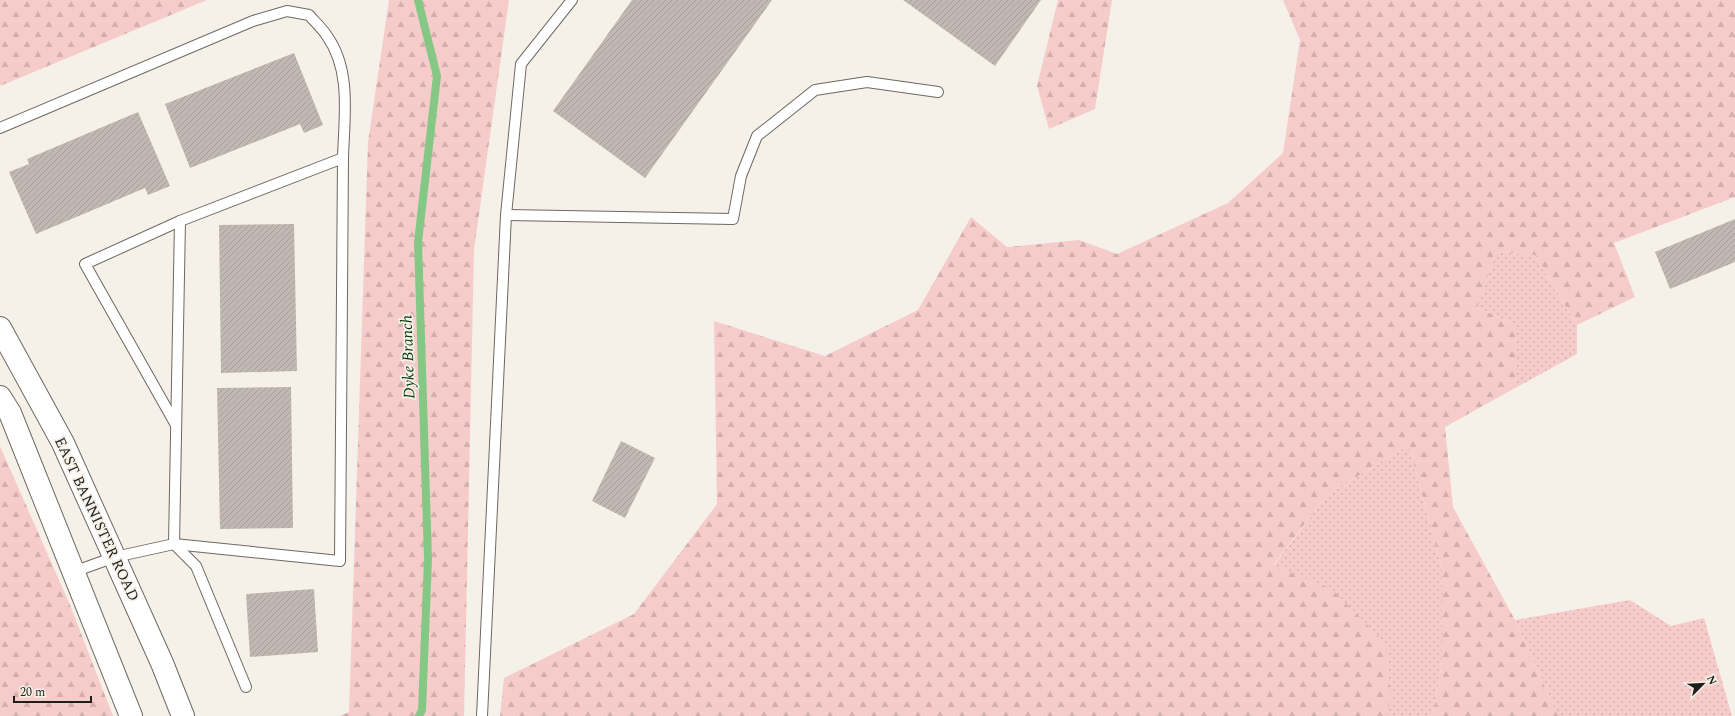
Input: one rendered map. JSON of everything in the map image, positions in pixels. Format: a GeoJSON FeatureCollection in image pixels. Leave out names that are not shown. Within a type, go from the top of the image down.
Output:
{"type":"FeatureCollection","features":[{"type":"Feature","properties":{"kind":"main road","name":"EAST BANNISTER ROAD"},"geometry":{"type":"LineString","coordinates":[[0,328],[63,443],[162,663],[183,716]]}},
{"type":"Feature","properties":{"kind":"main road"},"geometry":{"type":"LineString","coordinates":[[0,397],[10,413],[131,716]]}},
{"type":"Feature","properties":{"kind":"lane"},"geometry":{"type":"LineString","coordinates":[[482,716],[506,215],[521,64],[572,0]]}},
{"type":"Feature","properties":{"kind":"lane"},"geometry":{"type":"LineString","coordinates":[[0,128],[253,21],[287,11],[309,15],[328,36],[339,61],[345,91],[343,158],[340,561],[174,544],[115,557],[73,572]]}},
{"type":"Feature","properties":{"kind":"lane"},"geometry":{"type":"LineString","coordinates":[[506,215],[733,219],[741,176],[757,136],[815,90],[867,82],[938,92]]}},
{"type":"Feature","properties":{"kind":"lane"},"geometry":{"type":"LineString","coordinates":[[176,426],[85,264],[180,221],[343,158]]}},
{"type":"Feature","properties":{"kind":"lane"},"geometry":{"type":"LineString","coordinates":[[180,221],[174,544],[196,566],[246,687]]}},
{"type":"Feature","properties":{"kind":"green space"},"geometry":{"type":"Polygon","coordinates":[[[0,0],[207,0],[0,86],[0,0]]]}},
{"type":"Feature","properties":{"kind":"green space"},"geometry":{"type":"Polygon","coordinates":[[[389,0],[509,0],[474,250],[464,716],[340,716],[349,712],[368,142],[389,0]]]}},
{"type":"Feature","properties":{"kind":"green space"},"geometry":{"type":"Polygon","coordinates":[[[1058,0],[1112,0],[1095,109],[1049,129],[1037,86],[1058,0]]]}},
{"type":"Feature","properties":{"kind":"green space"},"geometry":{"type":"Polygon","coordinates":[[[1283,0],[1735,0],[1735,197],[1614,243],[1635,297],[1577,325],[1535,255],[1496,252],[1477,308],[1517,325],[1517,387],[1445,427],[1453,507],[1515,620],[1558,716],[1433,716],[1442,662],[1442,570],[1409,445],[1328,494],[1273,565],[1332,589],[1386,644],[1391,701],[1385,716],[500,716],[504,678],[634,614],[717,504],[714,321],[825,356],[918,310],[971,217],[1007,247],[1079,240],[1117,254],[1228,203],[1283,153],[1300,40],[1283,0]]]}},
{"type":"Feature","properties":{"kind":"green space"},"geometry":{"type":"Polygon","coordinates":[[[1496,252],[1535,255],[1577,325],[1577,354],[1517,387],[1517,325],[1477,308],[1496,252]]]}},
{"type":"Feature","properties":{"kind":"green space"},"geometry":{"type":"Polygon","coordinates":[[[1409,445],[1442,570],[1442,662],[1433,716],[1385,716],[1391,701],[1273,566],[1328,494],[1409,445]]]}},
{"type":"Feature","properties":{"kind":"green space"},"geometry":{"type":"Polygon","coordinates":[[[0,446],[70,605],[113,716],[0,716],[0,446]]]}},
{"type":"Feature","properties":{"kind":"green space"},"geometry":{"type":"Polygon","coordinates":[[[1630,600],[1671,626],[1704,618],[1732,716],[1558,716],[1515,620],[1630,600]]]}},
{"type":"Feature","properties":{"kind":"building"},"geometry":{"type":"Polygon","coordinates":[[[632,0],[772,0],[645,178],[553,111],[632,0]]]}},
{"type":"Feature","properties":{"kind":"building"},"geometry":{"type":"Polygon","coordinates":[[[903,0],[1041,0],[995,66],[903,0]]]}},
{"type":"Feature","properties":{"kind":"building"},"geometry":{"type":"Polygon","coordinates":[[[294,53],[323,125],[304,133],[300,124],[190,168],[165,104],[294,53]]]}},
{"type":"Feature","properties":{"kind":"building"},"geometry":{"type":"Polygon","coordinates":[[[138,112],[170,186],[148,195],[145,188],[36,234],[9,172],[29,164],[27,159],[138,112]]]}},
{"type":"Feature","properties":{"kind":"building"},"geometry":{"type":"Polygon","coordinates":[[[1735,219],[1735,262],[1670,289],[1655,252],[1735,219]]]}},
{"type":"Feature","properties":{"kind":"building"},"geometry":{"type":"Polygon","coordinates":[[[294,224],[297,371],[221,373],[219,225],[294,224]]]}},
{"type":"Feature","properties":{"kind":"building"},"geometry":{"type":"Polygon","coordinates":[[[291,387],[293,528],[220,529],[217,388],[291,387]]]}},
{"type":"Feature","properties":{"kind":"building"},"geometry":{"type":"Polygon","coordinates":[[[621,441],[655,458],[625,518],[592,501],[621,441]]]}},
{"type":"Feature","properties":{"kind":"building"},"geometry":{"type":"Polygon","coordinates":[[[314,589],[318,652],[250,657],[246,594],[314,589]]]}},
{"type":"Feature","properties":{"kind":"waterway","name":"Dyke Branch"},"geometry":{"type":"LineString","coordinates":[[418,0],[437,76],[418,242],[428,559],[422,710],[419,716]]}}]}
